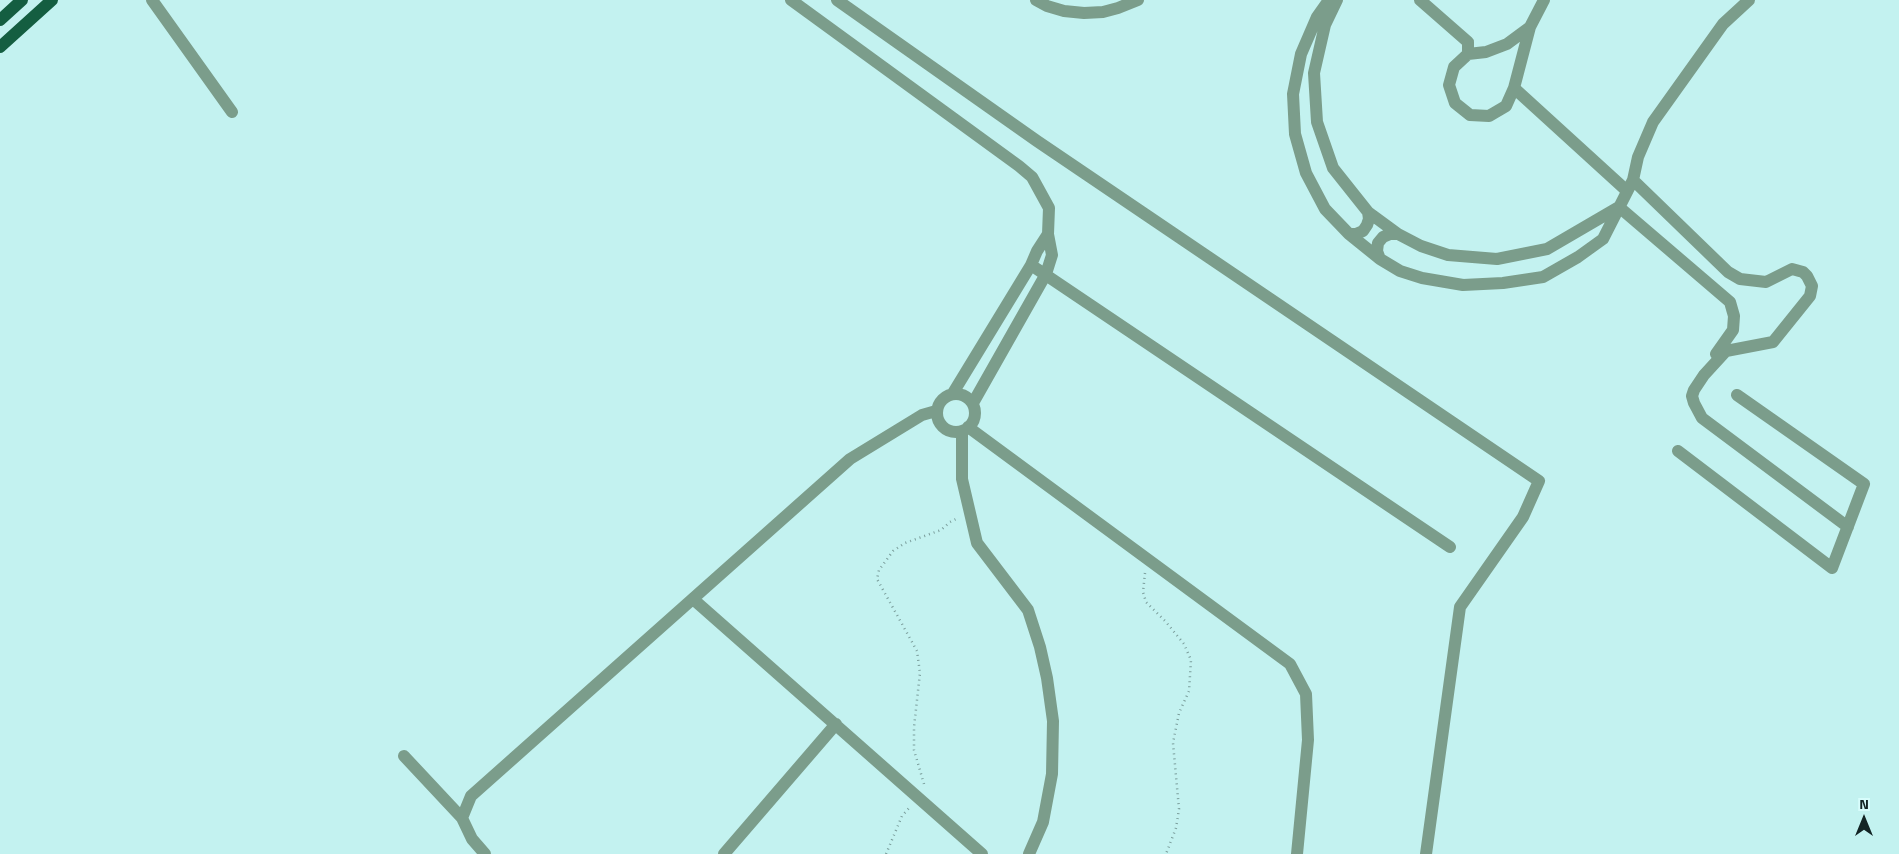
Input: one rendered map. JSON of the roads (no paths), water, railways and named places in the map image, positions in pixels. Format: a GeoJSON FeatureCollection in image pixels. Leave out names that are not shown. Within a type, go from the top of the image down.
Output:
{"type":"FeatureCollection","features":[{"type":"Feature","properties":{"kind":"main road"},"geometry":{"type":"LineString","coordinates":[[0,20],[22,0]]}},
{"type":"Feature","properties":{"kind":"main road"},"geometry":{"type":"LineString","coordinates":[[0,47],[52,0]]}},
{"type":"Feature","properties":{"kind":"street"},"geometry":{"type":"LineString","coordinates":[[152,0],[232,112]]}},
{"type":"Feature","properties":{"kind":"street"},"geometry":{"type":"LineString","coordinates":[[791,0],[1019,166],[1032,177],[1049,208],[1048,234],[1052,255],[1046,274],[973,403]]}},
{"type":"Feature","properties":{"kind":"street"},"geometry":{"type":"LineString","coordinates":[[836,0],[1038,141],[1539,481],[1523,517],[1460,606],[1426,854]]}},
{"type":"Feature","properties":{"kind":"street"},"geometry":{"type":"LineString","coordinates":[[1036,0],[1047,6],[1064,11],[1084,13],[1103,12],[1126,6],[1138,0]]}},
{"type":"Feature","properties":{"kind":"street"},"geometry":{"type":"LineString","coordinates":[[1329,0],[1317,17],[1301,54],[1293,94],[1295,134],[1306,173],[1325,209],[1349,234],[1380,259],[1400,271],[1422,278],[1463,285],[1503,283],[1543,277],[1578,257],[1603,239],[1630,185],[1638,157],[1653,122],[1723,24],[1749,0]]}},
{"type":"Feature","properties":{"kind":"street"},"geometry":{"type":"LineString","coordinates":[[1337,0],[1325,25],[1314,73],[1317,122],[1333,168],[1368,212],[1398,234],[1421,246],[1448,255],[1497,259],[1547,249],[1619,207]]}},
{"type":"Feature","properties":{"kind":"street"},"geometry":{"type":"LineString","coordinates":[[1420,0],[1468,42],[1468,54]]}},
{"type":"Feature","properties":{"kind":"street"},"geometry":{"type":"LineString","coordinates":[[1530,26],[1507,44],[1486,52],[1468,54],[1454,67],[1448,85],[1455,103],[1470,115],[1489,116],[1506,106],[1514,88],[1530,26],[1544,0]]}},
{"type":"Feature","properties":{"kind":"street"},"geometry":{"type":"LineString","coordinates":[[1514,88],[1630,185],[1728,272],[1740,279],[1766,282],[1792,269],[1804,272],[1812,286],[1810,296],[1773,342],[1726,351],[1704,375],[1692,396],[1702,418]]}},
{"type":"Feature","properties":{"kind":"street"},"geometry":{"type":"LineString","coordinates":[[1619,207],[1730,302],[1734,316],[1733,330],[1691,384],[1685,398],[1688,408],[1848,527]]}},
{"type":"Feature","properties":{"kind":"street"},"geometry":{"type":"LineString","coordinates":[[1349,234],[1356,234],[1362,231],[1369,219],[1368,212]]}},
{"type":"Feature","properties":{"kind":"street"},"geometry":{"type":"LineString","coordinates":[[965,429],[954,432],[947,430],[941,425],[936,411],[942,399],[953,393],[1048,234]]}},
{"type":"Feature","properties":{"kind":"street"},"geometry":{"type":"LineString","coordinates":[[1380,259],[1377,251],[1378,243],[1383,237],[1390,234],[1398,234]]}},
{"type":"Feature","properties":{"kind":"street"},"geometry":{"type":"LineString","coordinates":[[1031,265],[1450,547]]}},
{"type":"Feature","properties":{"kind":"street"},"geometry":{"type":"LineString","coordinates":[[953,393],[965,395],[973,403],[975,416],[965,429],[962,479],[977,543],[1028,610],[1040,647],[1047,678],[1053,721],[1052,774],[1043,822],[1029,854]]}},
{"type":"Feature","properties":{"kind":"street"},"geometry":{"type":"LineString","coordinates":[[1678,451],[1832,568],[1864,484],[1737,395]]}},
{"type":"Feature","properties":{"kind":"street"},"geometry":{"type":"LineString","coordinates":[[462,818],[471,796],[850,459],[922,415],[936,411]]}},
{"type":"Feature","properties":{"kind":"street"},"geometry":{"type":"LineString","coordinates":[[965,429],[1290,664],[1306,694],[1308,740],[1297,854]]}},
{"type":"Feature","properties":{"kind":"street"},"geometry":{"type":"LineString","coordinates":[[693,599],[982,854]]}},
{"type":"Feature","properties":{"kind":"street"},"geometry":{"type":"LineString","coordinates":[[724,854],[836,724]]}},
{"type":"Feature","properties":{"kind":"street"},"geometry":{"type":"LineString","coordinates":[[404,756],[462,818],[472,839],[485,854]]}}]}
